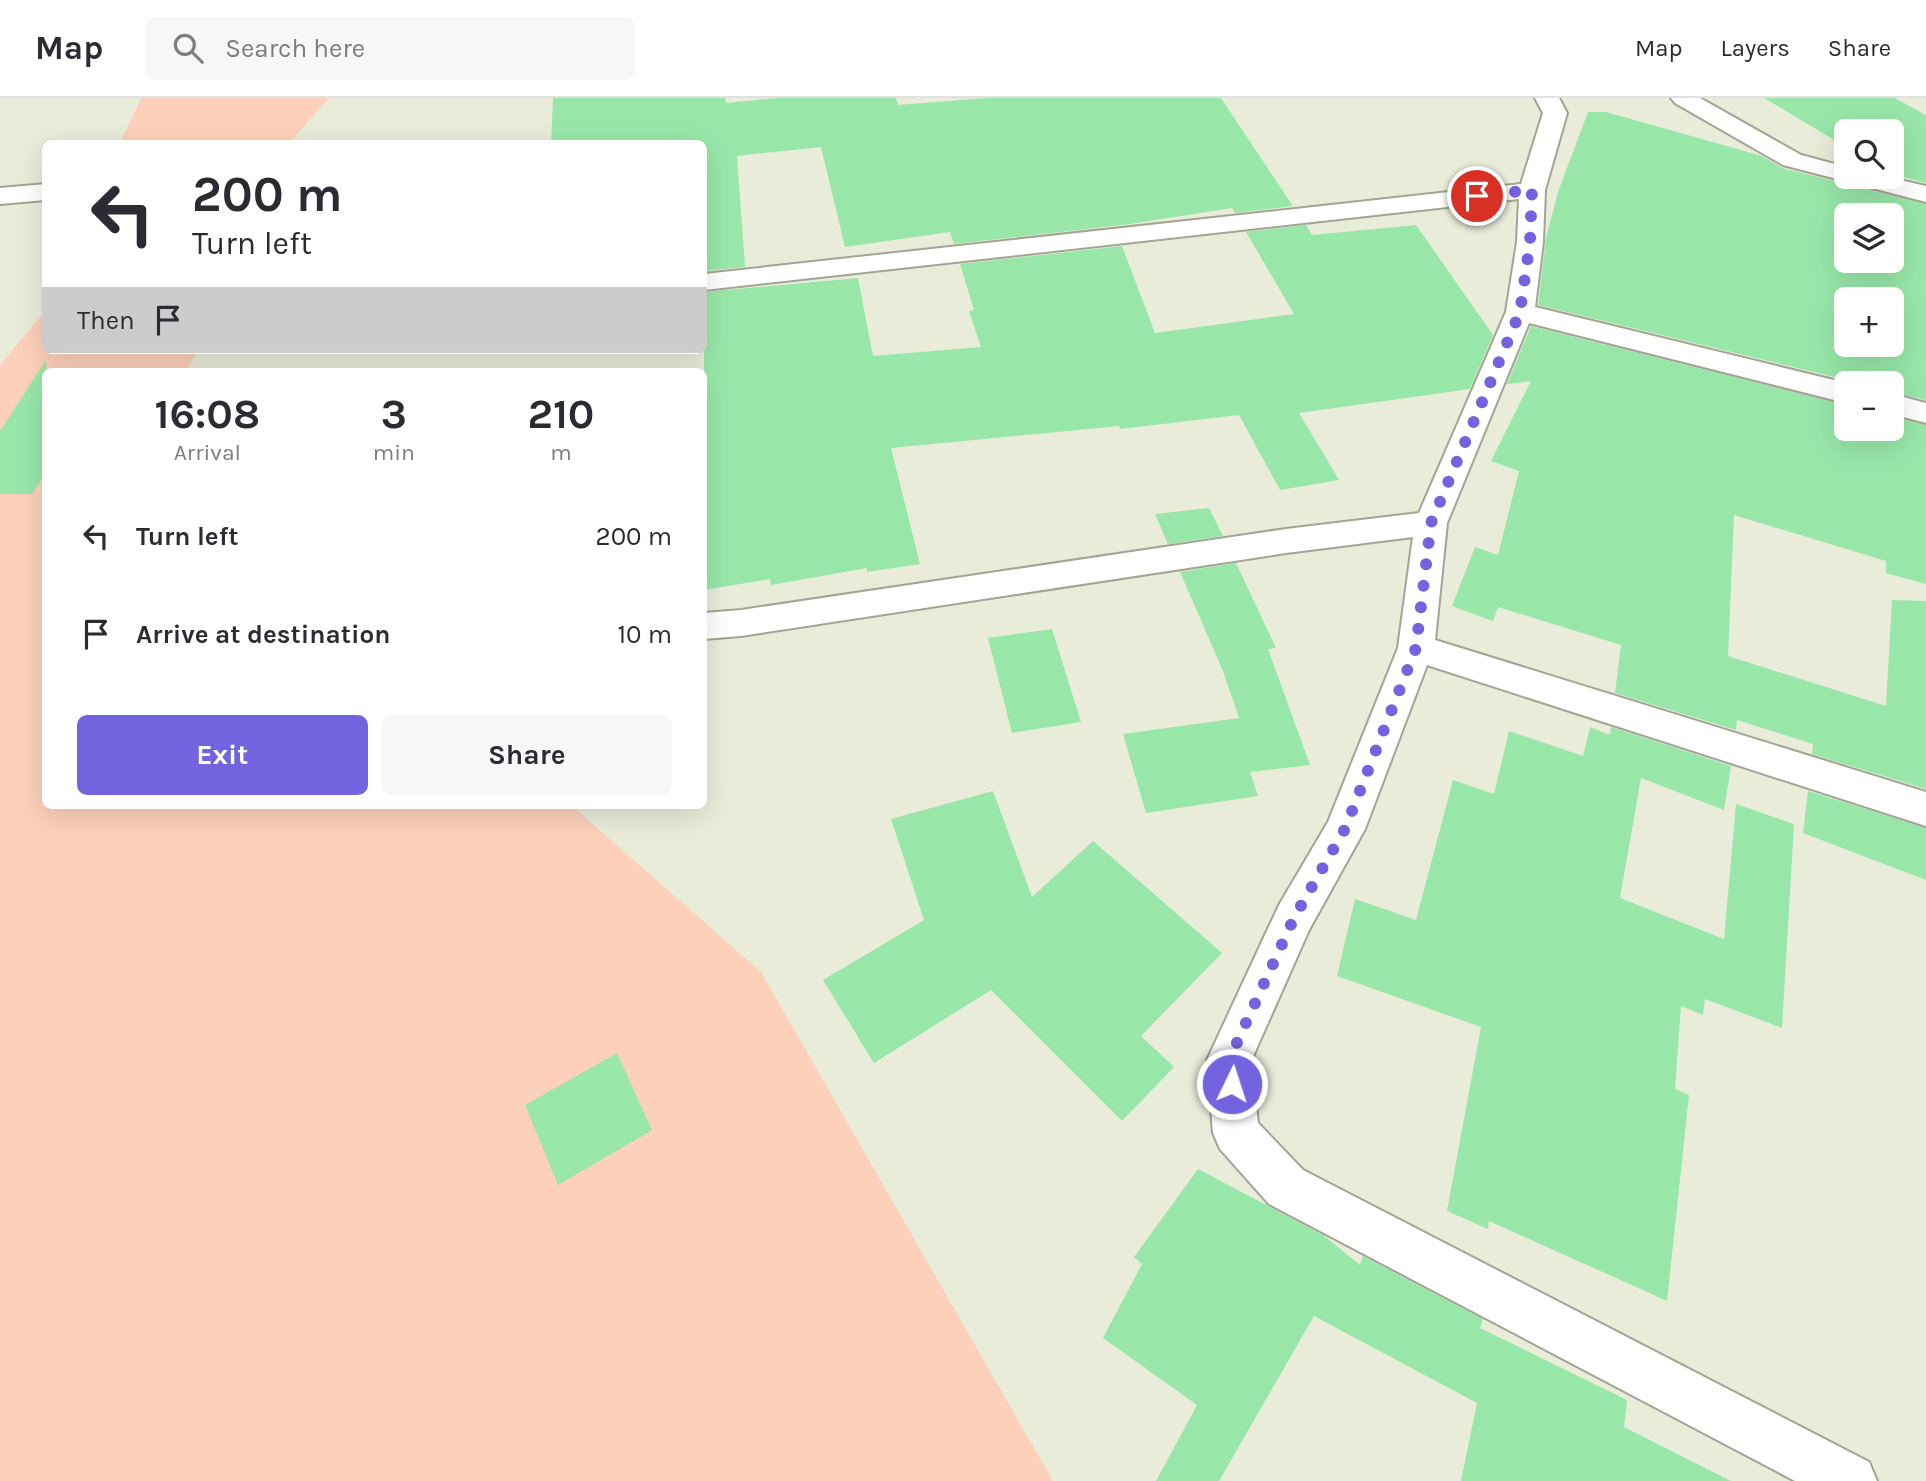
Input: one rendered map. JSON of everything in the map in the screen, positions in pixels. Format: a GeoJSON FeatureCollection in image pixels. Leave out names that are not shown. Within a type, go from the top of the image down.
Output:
{"type":"FeatureCollection","features":[{"type":"Feature","properties":{"kind":"street"},"geometry":{"type":"LineString","coordinates":[[1547,98],[1555,113],[1532,190],[1530,242],[1520,312],[1431,523],[1416,648],[1345,829],[1294,918],[1229,1060],[1236,1133],[1286,1186],[1850,1481]]}},
{"type":"Feature","properties":{"kind":"street"},"geometry":{"type":"LineString","coordinates":[[1683,98],[1792,160],[1834,171]]}},
{"type":"Feature","properties":{"kind":"street"},"geometry":{"type":"LineString","coordinates":[[1904,188],[1926,194]]}},
{"type":"Feature","properties":{"kind":"street"},"geometry":{"type":"LineString","coordinates":[[707,282],[1532,190]]}},
{"type":"Feature","properties":{"kind":"street"},"geometry":{"type":"LineString","coordinates":[[0,196],[42,192]]}},
{"type":"Feature","properties":{"kind":"street"},"geometry":{"type":"LineString","coordinates":[[1520,312],[1834,390]]}},
{"type":"Feature","properties":{"kind":"street"},"geometry":{"type":"LineString","coordinates":[[1904,407],[1926,413]]}},
{"type":"Feature","properties":{"kind":"street"},"geometry":{"type":"LineString","coordinates":[[707,626],[755,621],[1286,541],[1431,523]]}},
{"type":"Feature","properties":{"kind":"street"},"geometry":{"type":"LineString","coordinates":[[1416,648],[1926,809]]}},
{"type":"Feature","properties":{"kind":"shaded area"},"geometry":{"type":"Polygon","coordinates":[[[141,98],[329,98],[292,140],[121,140],[141,98]]]}},
{"type":"Feature","properties":{"kind":"shaded area"},"geometry":{"type":"Polygon","coordinates":[[[42,315],[42,354],[195,354],[188,368],[42,368],[42,809],[576,809],[761,972],[1053,1481],[0,1481],[0,365],[42,315]]]}},
{"type":"Feature","properties":{"kind":"building"},"geometry":{"type":"Polygon","coordinates":[[[553,98],[725,98],[726,103],[777,98],[896,98],[898,105],[986,98],[1221,98],[1293,206],[1235,213],[1232,208],[1130,224],[954,244],[950,232],[845,247],[821,147],[737,156],[745,267],[707,271],[707,140],[551,140],[553,98]]]}},
{"type":"Feature","properties":{"kind":"building"},"geometry":{"type":"Polygon","coordinates":[[[1764,98],[1895,98],[1926,115],[1926,183],[1904,177],[1904,119],[1834,119],[1834,140],[1764,98]]]}},
{"type":"Feature","properties":{"kind":"building"},"geometry":{"type":"Polygon","coordinates":[[[1588,112],[1606,112],[1762,156],[1782,168],[1834,181],[1834,189],[1866,189],[1926,204],[1926,400],[1904,395],[1904,371],[1834,371],[1834,377],[1538,305],[1546,238],[1558,192],[1588,112]]]}},
{"type":"Feature","properties":{"kind":"building"},"geometry":{"type":"Polygon","coordinates":[[[1306,225],[1312,235],[1416,225],[1493,335],[1470,389],[1299,413],[1339,480],[1280,490],[1239,415],[1120,429],[1119,426],[891,448],[920,564],[867,572],[867,568],[771,585],[770,579],[707,590],[707,368],[704,368],[704,354],[707,354],[707,292],[858,278],[873,356],[981,347],[969,311],[974,310],[960,264],[1122,246],[1155,333],[1294,314],[1246,232],[1306,225]]]}},
{"type":"Feature","properties":{"kind":"building"},"geometry":{"type":"Polygon","coordinates":[[[1531,326],[1834,402],[1834,441],[1904,441],[1904,420],[1926,425],[1926,584],[1886,573],[1886,561],[1734,515],[1728,656],[1886,706],[1892,600],[1926,601],[1926,789],[1812,754],[1813,744],[1737,720],[1736,730],[1615,693],[1621,645],[1498,607],[1493,621],[1452,606],[1475,547],[1498,555],[1519,471],[1491,461],[1531,381],[1507,384],[1531,326]]]}},
{"type":"Feature","properties":{"kind":"building"},"geometry":{"type":"Polygon","coordinates":[[[46,360],[46,368],[42,368],[42,478],[32,494],[0,494],[0,431],[46,360]]]}},
{"type":"Feature","properties":{"kind":"building"},"geometry":{"type":"Polygon","coordinates":[[[1209,508],[1223,536],[1168,544],[1155,514],[1209,508]]]}},
{"type":"Feature","properties":{"kind":"building"},"geometry":{"type":"Polygon","coordinates":[[[1236,563],[1276,648],[1268,649],[1310,765],[1250,772],[1258,796],[1146,813],[1123,734],[1239,718],[1223,671],[1180,572],[1236,563]]]}},
{"type":"Feature","properties":{"kind":"building"},"geometry":{"type":"Polygon","coordinates":[[[1052,629],[1081,722],[1012,733],[988,638],[1052,629]]]}},
{"type":"Feature","properties":{"kind":"building"},"geometry":{"type":"Polygon","coordinates":[[[1590,727],[1610,735],[1611,727],[1731,766],[1724,810],[1641,778],[1620,898],[1724,939],[1736,804],[1794,824],[1782,1028],[1705,999],[1703,1015],[1681,1006],[1675,1089],[1689,1095],[1667,1301],[1489,1221],[1488,1229],[1447,1211],[1481,1027],[1337,976],[1355,899],[1416,920],[1453,780],[1494,794],[1509,731],[1583,756],[1590,727]]]}},
{"type":"Feature","properties":{"kind":"building"},"geometry":{"type":"Polygon","coordinates":[[[993,791],[1032,897],[1093,841],[1222,953],[1141,1036],[1174,1067],[1122,1121],[991,990],[874,1063],[823,980],[924,920],[891,819],[993,791]]]}},
{"type":"Feature","properties":{"kind":"building"},"geometry":{"type":"Polygon","coordinates":[[[1808,791],[1926,828],[1926,880],[1803,833],[1808,791]]]}},
{"type":"Feature","properties":{"kind":"building"},"geometry":{"type":"Polygon","coordinates":[[[617,1053],[652,1130],[558,1185],[525,1105],[617,1053]]]}},
{"type":"Feature","properties":{"kind":"building"},"geometry":{"type":"Polygon","coordinates":[[[1198,1169],[1323,1235],[1360,1265],[1363,1256],[1483,1319],[1480,1328],[1627,1400],[1624,1427],[1731,1481],[1461,1481],[1477,1403],[1314,1316],[1219,1481],[1156,1481],[1197,1405],[1103,1338],[1142,1264],[1134,1257],[1198,1169]]]}},
{"type":"Feature","properties":{"kind":"route"},"geometry":{"type":"LineString","coordinates":[[1232,1084],[1229,1060],[1294,918],[1345,829],[1416,648],[1431,523],[1520,312],[1530,242],[1532,190],[1477,196]]}}]}
